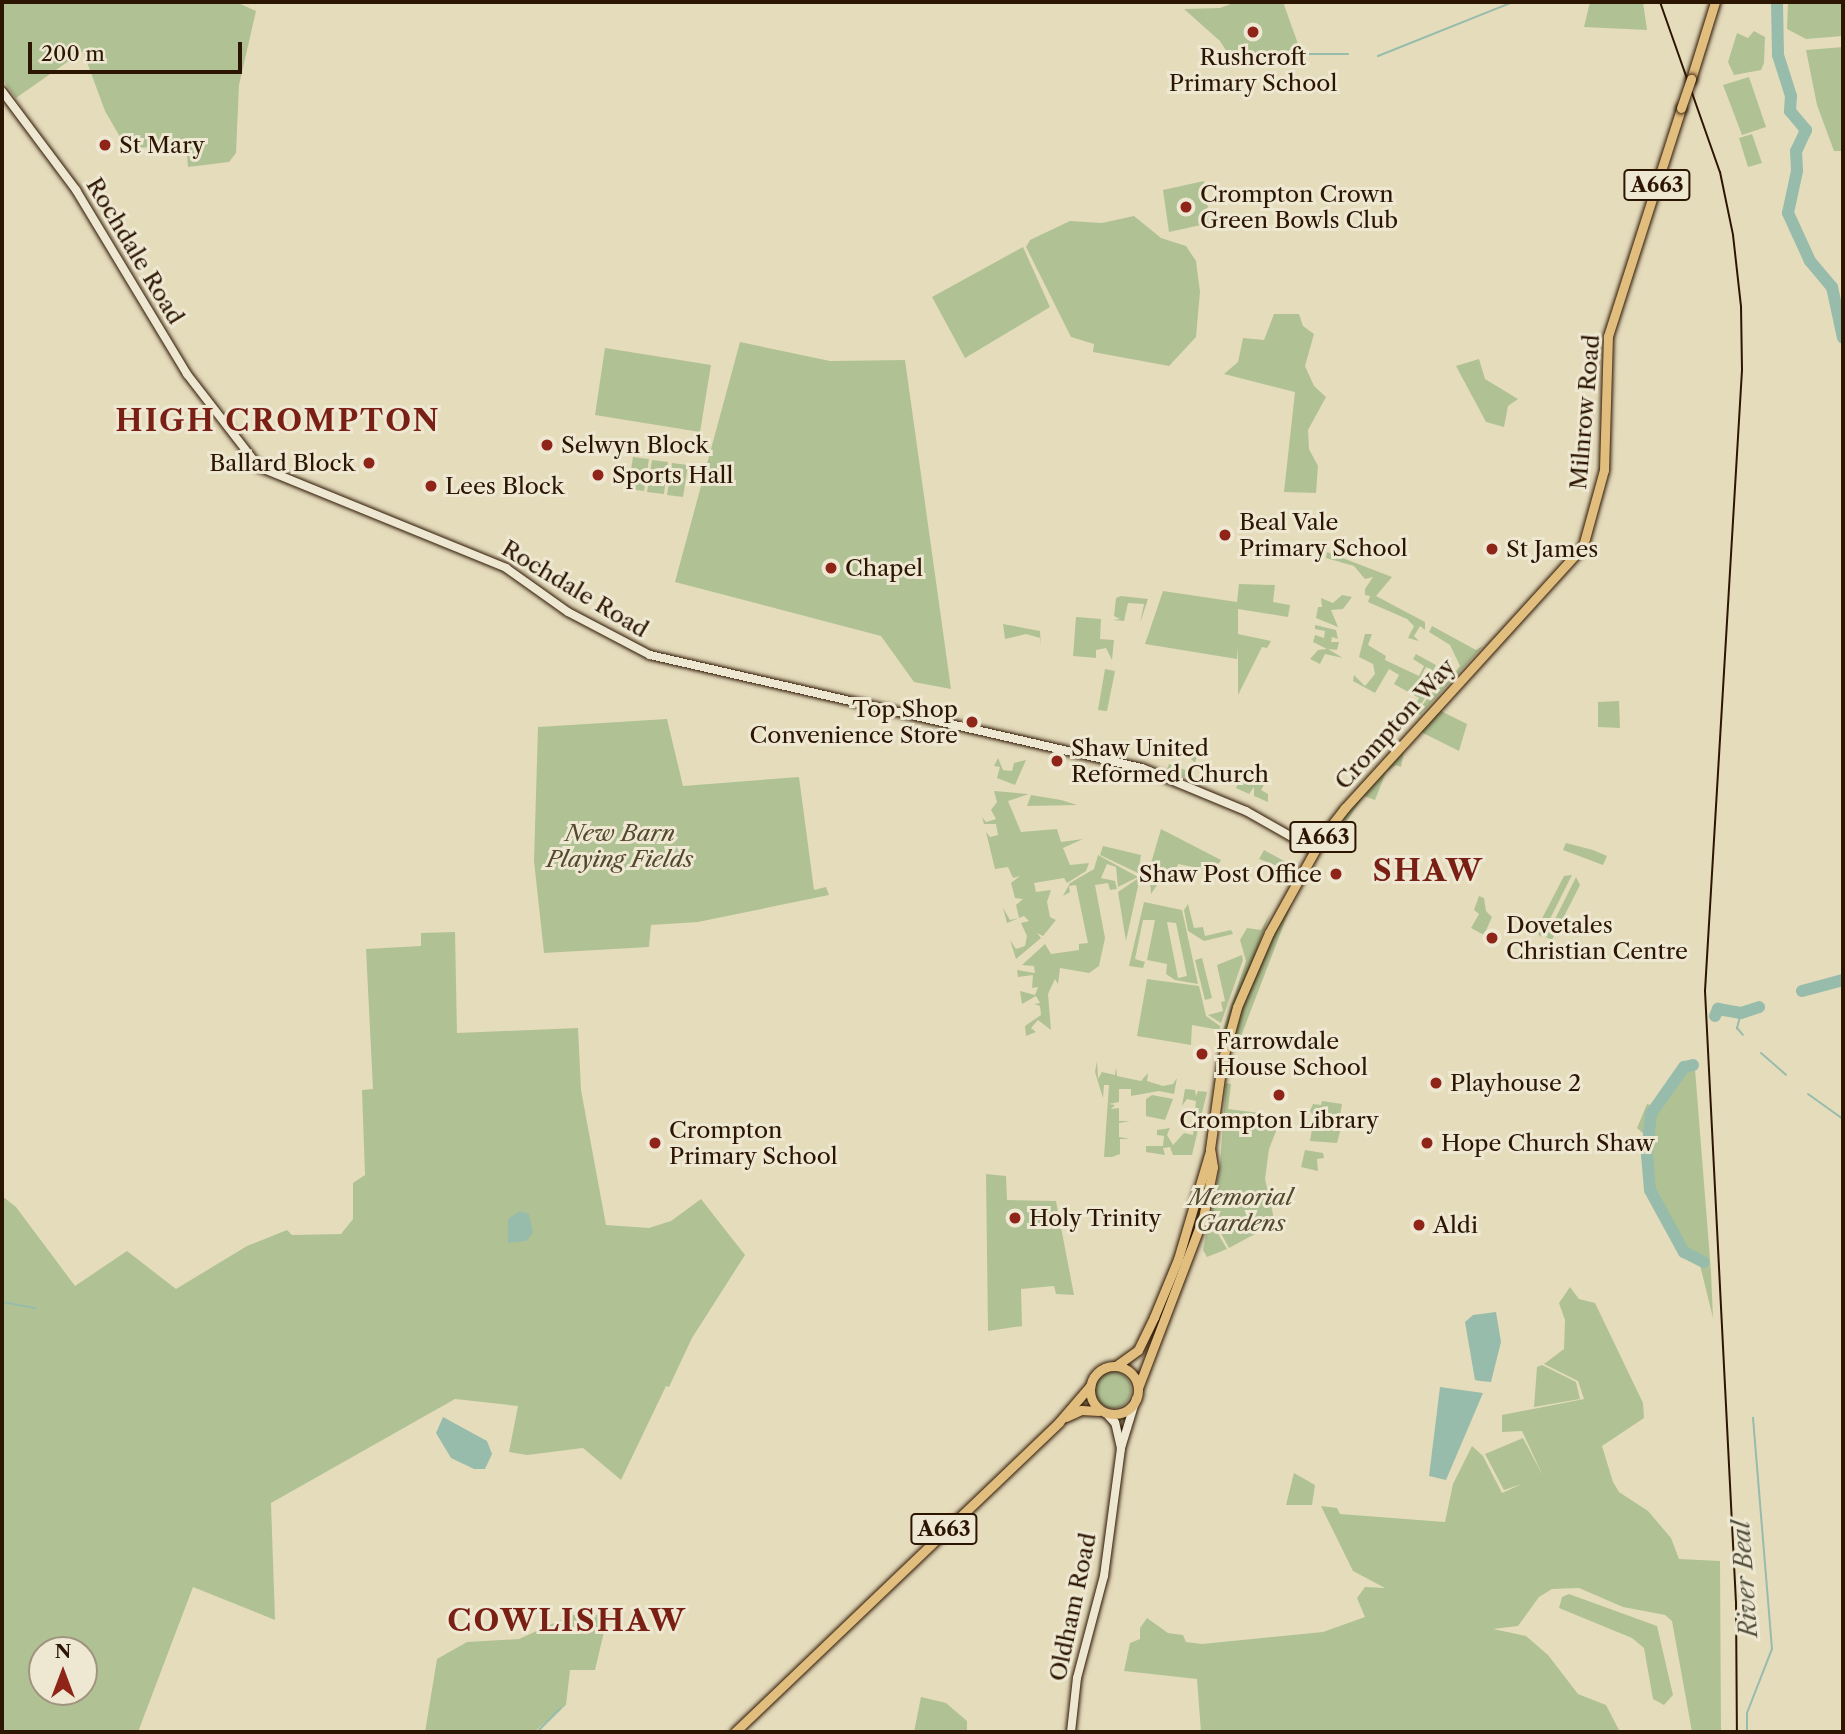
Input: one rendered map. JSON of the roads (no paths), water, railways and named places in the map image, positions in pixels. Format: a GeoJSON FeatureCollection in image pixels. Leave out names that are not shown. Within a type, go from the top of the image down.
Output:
{"type":"FeatureCollection","features":[{"type":"Feature","properties":{"kind":"main road","name":"Milnrow Road"},"geometry":{"type":"LineString","coordinates":[[1583,546],[1604,470],[1608,336],[1715,2]]}},
{"type":"Feature","properties":{"kind":"main road","name":"Rochdale Road"},"geometry":{"type":"LineString","coordinates":[[2,91],[76,190],[187,374],[259,467],[482,556],[568,612],[650,655],[1142,768],[1228,803],[1315,850]]}},
{"type":"Feature","properties":{"kind":"main road","name":"Crompton Way"},"geometry":{"type":"LineString","coordinates":[[1116,1366],[1138,1350],[1178,1259],[1210,1149],[1220,1071],[1237,1007],[1259,951],[1315,850],[1345,808],[1583,546]]}},
{"type":"Feature","properties":{"kind":"main road","name":"Crompton Way"},"geometry":{"type":"LineString","coordinates":[[1138,1388],[1203,1218],[1213,1167],[1210,1149]]}},
{"type":"Feature","properties":{"kind":"main road","name":"A663"},"geometry":{"type":"LineString","coordinates":[[735,1732],[1059,1422],[1101,1370],[1116,1366]]}},
{"type":"Feature","properties":{"kind":"main road"},"geometry":{"type":"LineString","coordinates":[[1116,1366],[1130,1373],[1138,1388]]}},
{"type":"Feature","properties":{"kind":"main road"},"geometry":{"type":"LineString","coordinates":[[1090,1386],[1092,1402],[1104,1413]]}},
{"type":"Feature","properties":{"kind":"main road","name":"A663"},"geometry":{"type":"LineString","coordinates":[[1059,1422],[1081,1410],[1104,1413],[1126,1411],[1136,1399],[1138,1388]]}},
{"type":"Feature","properties":{"kind":"main road","name":"Oldham Road"},"geometry":{"type":"LineString","coordinates":[[1072,1732],[1077,1678],[1104,1576],[1121,1448],[1136,1399]]}},
{"type":"Feature","properties":{"kind":"main road","name":"Oldham Road"},"geometry":{"type":"LineString","coordinates":[[1104,1413],[1115,1423],[1121,1448]]}},
{"type":"Feature","properties":{"kind":"waterway"},"geometry":{"type":"LineString","coordinates":[[1378,56],[1513,2]]}},
{"type":"Feature","properties":{"kind":"waterway","name":"River Beal"},"geometry":{"type":"LineString","coordinates":[[1777,2],[1778,55],[1791,96],[1790,111],[1806,130],[1796,151],[1797,171],[1788,213],[1810,261],[1832,287],[1843,338]]}},
{"type":"Feature","properties":{"kind":"waterway"},"geometry":{"type":"LineString","coordinates":[[1305,54],[1348,54]]}},
{"type":"Feature","properties":{"kind":"waterway","name":"River Beal"},"geometry":{"type":"LineString","coordinates":[[1802,991],[1843,980]]}},
{"type":"Feature","properties":{"kind":"waterway","name":"River Beal"},"geometry":{"type":"LineString","coordinates":[[1715,1016],[1718,1009],[1741,1013],[1759,1007]]}},
{"type":"Feature","properties":{"kind":"waterway"},"geometry":{"type":"LineString","coordinates":[[1741,1013],[1737,1028],[1743,1035]]}},
{"type":"Feature","properties":{"kind":"waterway"},"geometry":{"type":"LineString","coordinates":[[1761,1053],[1786,1075]]}},
{"type":"Feature","properties":{"kind":"waterway","name":"River Beal"},"geometry":{"type":"LineString","coordinates":[[1693,1065],[1684,1067],[1651,1114],[1647,1155],[1650,1190],[1684,1252],[1704,1262]]}},
{"type":"Feature","properties":{"kind":"waterway"},"geometry":{"type":"LineString","coordinates":[[1808,1094],[1843,1119]]}},
{"type":"Feature","properties":{"kind":"waterway"},"geometry":{"type":"LineString","coordinates":[[2,1302],[35,1308]]}},
{"type":"Feature","properties":{"kind":"waterway","name":"River Beal"},"geometry":{"type":"LineString","coordinates":[[1747,1732],[1747,1713],[1772,1649],[1753,1418]]}},
{"type":"Feature","properties":{"kind":"waterway"},"geometry":{"type":"LineString","coordinates":[[537,1732],[561,1708]]}},
{"type":"Feature","properties":{"kind":"tram line"},"geometry":{"type":"LineString","coordinates":[[1660,2],[1720,172],[1733,235],[1741,306],[1742,370],[1705,991],[1736,1602],[1737,1732]]}},
{"type":"Feature","properties":{"kind":"place","name":"Rushcroft Primary School"},"geometry":{"type":"Point","coordinates":[1253,32]}},
{"type":"Feature","properties":{"kind":"place","name":"St Mary"},"geometry":{"type":"Point","coordinates":[105,145]}},
{"type":"Feature","properties":{"kind":"place","name":"Crompton Crown Green Bowls Club"},"geometry":{"type":"Point","coordinates":[1186,207]}},
{"type":"Feature","properties":{"kind":"place","name":"Selwyn Block"},"geometry":{"type":"Point","coordinates":[547,445]}},
{"type":"Feature","properties":{"kind":"place","name":"Ballard Block"},"geometry":{"type":"Point","coordinates":[369,463]}},
{"type":"Feature","properties":{"kind":"place","name":"Sports Hall"},"geometry":{"type":"Point","coordinates":[598,475]}},
{"type":"Feature","properties":{"kind":"place","name":"Lees Block"},"geometry":{"type":"Point","coordinates":[431,486]}},
{"type":"Feature","properties":{"kind":"place","name":"Beal Vale Primary School"},"geometry":{"type":"Point","coordinates":[1225,535]}},
{"type":"Feature","properties":{"kind":"place","name":"St James"},"geometry":{"type":"Point","coordinates":[1492,549]}},
{"type":"Feature","properties":{"kind":"place","name":"Chapel"},"geometry":{"type":"Point","coordinates":[831,568]}},
{"type":"Feature","properties":{"kind":"place","name":"Top Shop Convenience Store"},"geometry":{"type":"Point","coordinates":[972,722]}},
{"type":"Feature","properties":{"kind":"place","name":"Shaw United Reformed Church"},"geometry":{"type":"Point","coordinates":[1057,761]}},
{"type":"Feature","properties":{"kind":"place","name":"Shaw Post Office"},"geometry":{"type":"Point","coordinates":[1336,874]}},
{"type":"Feature","properties":{"kind":"place","name":"Dovetales Christian Centre"},"geometry":{"type":"Point","coordinates":[1492,938]}},
{"type":"Feature","properties":{"kind":"place","name":"Farrowdale House School"},"geometry":{"type":"Point","coordinates":[1202,1054]}},
{"type":"Feature","properties":{"kind":"place","name":"Playhouse 2"},"geometry":{"type":"Point","coordinates":[1436,1083]}},
{"type":"Feature","properties":{"kind":"place","name":"Crompton Library"},"geometry":{"type":"Point","coordinates":[1279,1095]}},
{"type":"Feature","properties":{"kind":"place","name":"Crompton Primary School"},"geometry":{"type":"Point","coordinates":[655,1143]}},
{"type":"Feature","properties":{"kind":"place","name":"Hope Church Shaw"},"geometry":{"type":"Point","coordinates":[1427,1143]}},
{"type":"Feature","properties":{"kind":"place","name":"Holy Trinity"},"geometry":{"type":"Point","coordinates":[1015,1218]}},
{"type":"Feature","properties":{"kind":"place","name":"Aldi"},"geometry":{"type":"Point","coordinates":[1419,1225]}},
{"type":"Feature","properties":{"kind":"district","name":"HIGH CROMPTON"},"geometry":{"type":"Point","coordinates":[278,421]}},
{"type":"Feature","properties":{"kind":"district","name":"SHAW"},"geometry":{"type":"Point","coordinates":[1428,871]}},
{"type":"Feature","properties":{"kind":"district","name":"COWLISHAW"},"geometry":{"type":"Point","coordinates":[567,1621]}},
{"type":"Feature","properties":{"kind":"park label","name":"New Barn Playing Fields"},"geometry":{"type":"Point","coordinates":[620,846]}},
{"type":"Feature","properties":{"kind":"park label","name":"Memorial Gardens"},"geometry":{"type":"Point","coordinates":[1241,1210]}}]}
